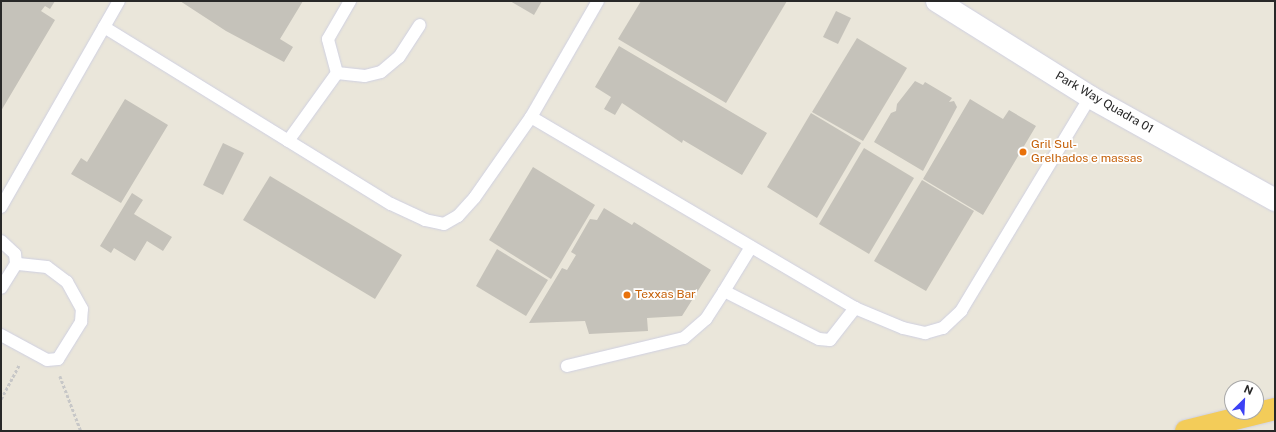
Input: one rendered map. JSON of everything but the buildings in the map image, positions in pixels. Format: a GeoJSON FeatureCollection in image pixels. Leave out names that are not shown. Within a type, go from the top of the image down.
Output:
{"type":"FeatureCollection","features":[{"type":"Feature","properties":{"kind":"highway"},"geometry":{"type":"LineString","coordinates":[[1186,431],[1275,409]]}},
{"type":"Feature","properties":{"kind":"street","name":"Park Way Quadra 01"},"geometry":{"type":"LineString","coordinates":[[937,1],[1090,97],[1275,200]]}},
{"type":"Feature","properties":{"kind":"lane"},"geometry":{"type":"LineString","coordinates":[[1,207],[120,1]]}},
{"type":"Feature","properties":{"kind":"lane"},"geometry":{"type":"LineString","coordinates":[[337,73],[328,39],[350,1]]}},
{"type":"Feature","properties":{"kind":"lane"},"geometry":{"type":"LineString","coordinates":[[104,27],[391,204],[426,220],[444,224],[458,216],[475,197],[531,117],[598,1]]}},
{"type":"Feature","properties":{"kind":"lane"},"geometry":{"type":"LineString","coordinates":[[337,73],[365,76],[381,72],[399,56],[420,25]]}},
{"type":"Feature","properties":{"kind":"lane"},"geometry":{"type":"LineString","coordinates":[[288,141],[337,73]]}},
{"type":"Feature","properties":{"kind":"lane"},"geometry":{"type":"LineString","coordinates":[[531,117],[855,308],[903,328],[926,333],[943,328],[961,310],[1090,97]]}},
{"type":"Feature","properties":{"kind":"lane"},"geometry":{"type":"LineString","coordinates":[[1,241],[15,254],[16,264],[1,288]]}},
{"type":"Feature","properties":{"kind":"lane"},"geometry":{"type":"LineString","coordinates":[[567,366],[684,338],[706,319],[751,247]]}},
{"type":"Feature","properties":{"kind":"lane"},"geometry":{"type":"LineString","coordinates":[[1,335],[47,360],[58,359],[81,322],[82,309],[67,282],[47,266],[16,264]]}},
{"type":"Feature","properties":{"kind":"lane"},"geometry":{"type":"LineString","coordinates":[[724,291],[819,339],[830,340],[855,308]]}},
{"type":"Feature","properties":{"kind":"path"},"geometry":{"type":"LineString","coordinates":[[1,399],[21,360]]}},
{"type":"Feature","properties":{"kind":"path"},"geometry":{"type":"LineString","coordinates":[[63,379],[81,431]]}},
{"type":"Feature","properties":{"kind":"place","name":"Gril Sul- Grelhados e massas"},"geometry":{"type":"Point","coordinates":[1023,152]}},
{"type":"Feature","properties":{"kind":"place","name":"Texxas Bar"},"geometry":{"type":"Point","coordinates":[627,295]}}]}
